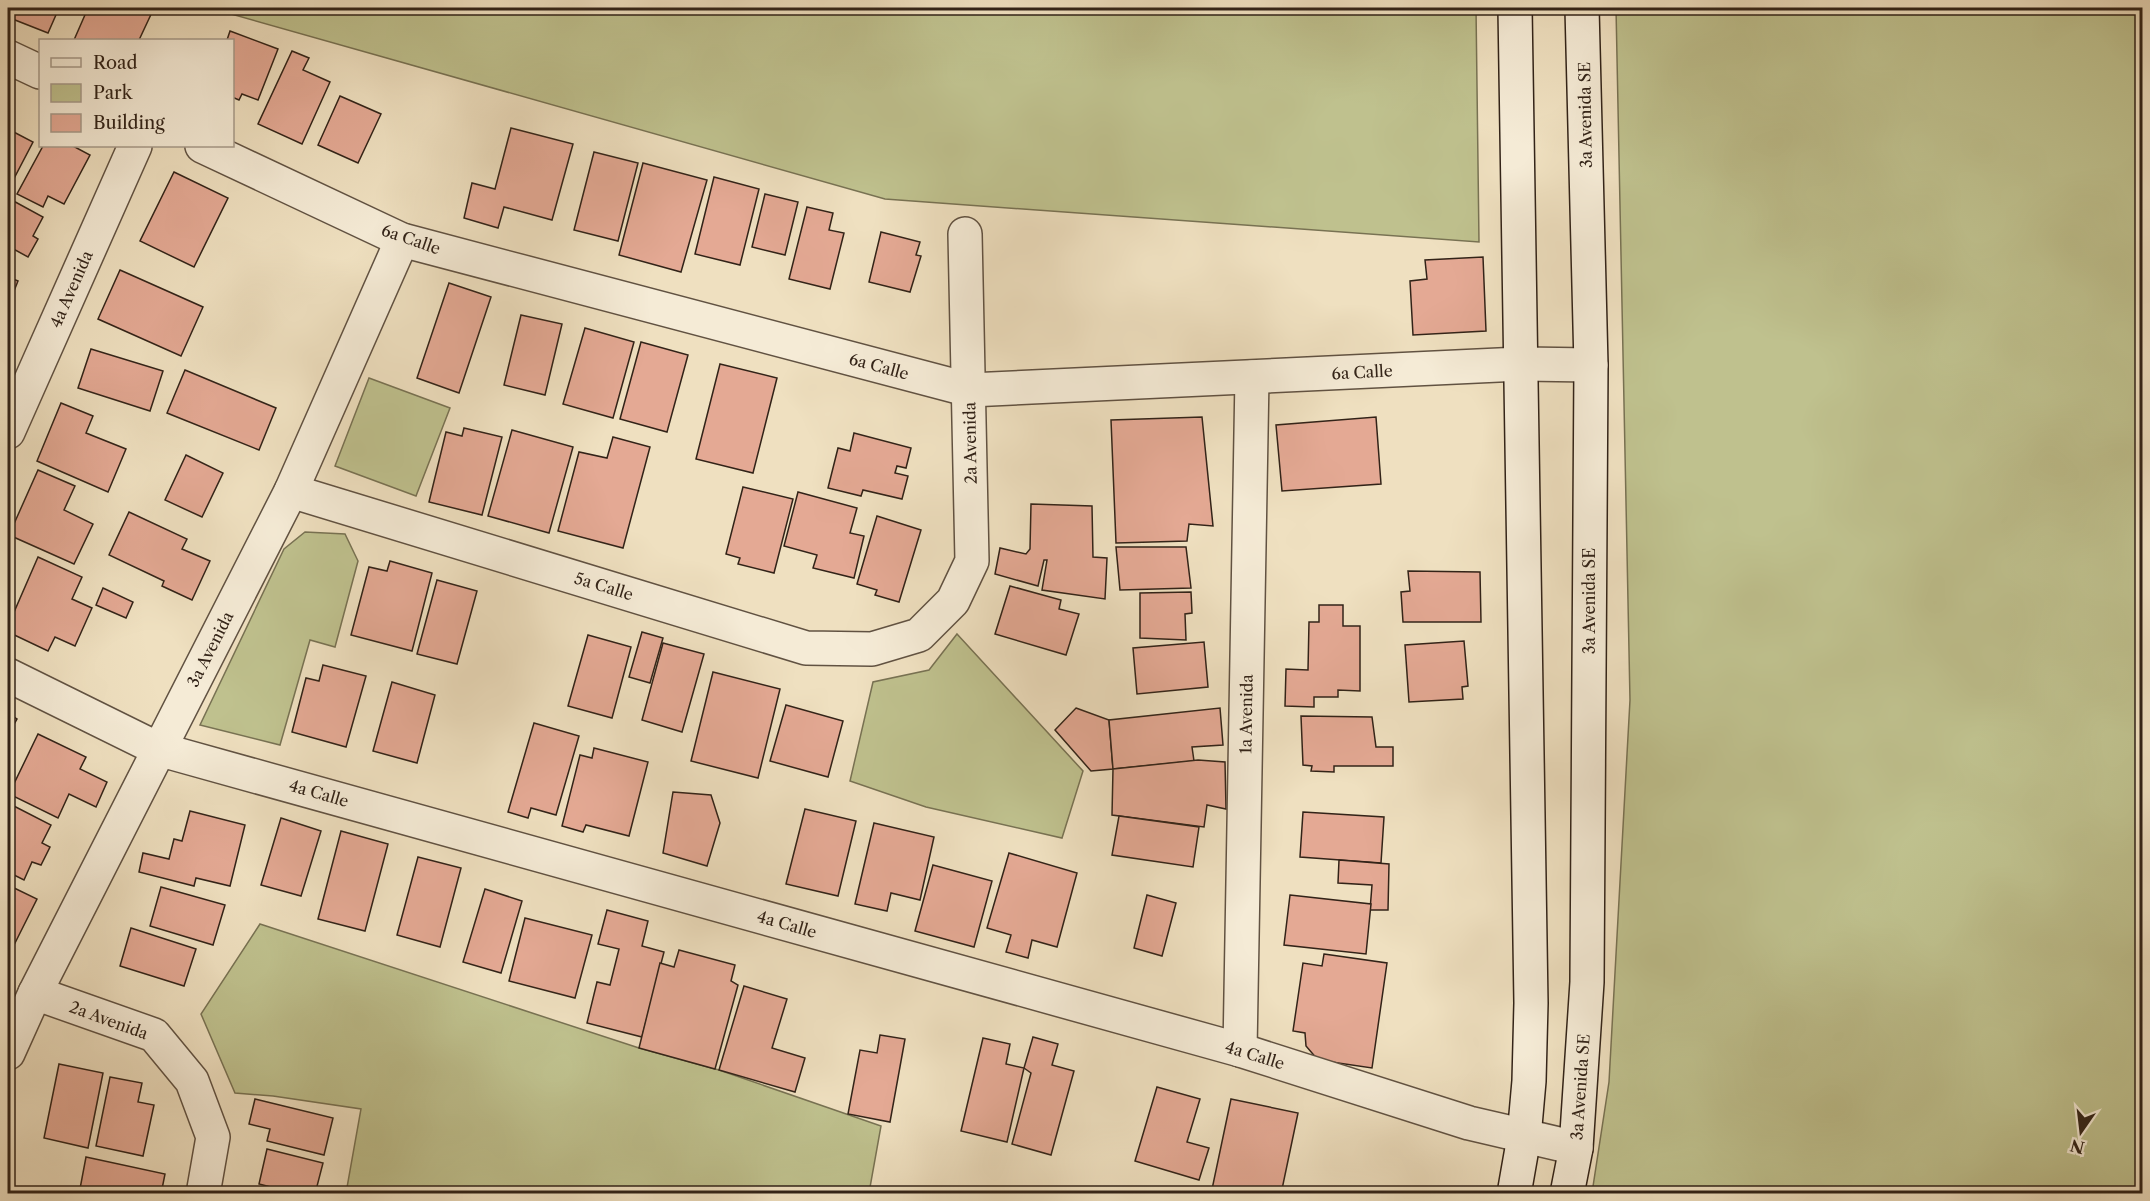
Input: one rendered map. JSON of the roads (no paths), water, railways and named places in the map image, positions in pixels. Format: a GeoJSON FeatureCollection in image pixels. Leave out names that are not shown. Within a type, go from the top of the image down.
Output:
{"type":"FeatureCollection","features":[{"type":"Feature","properties":{"kind":"street"},"geometry":{"type":"LineString","coordinates":[[1514,1194],[1524,1137],[1529,1081],[1531,1003],[1515,8]]}},
{"type":"Feature","properties":{"kind":"street","name":"3a Avenida SE"},"geometry":{"type":"LineString","coordinates":[[1567,1194],[1576,1148],[1587,982],[1591,365],[1582,8]]}},
{"type":"Feature","properties":{"kind":"street"},"geometry":{"type":"LineString","coordinates":[[8,57],[39,72]]}},
{"type":"Feature","properties":{"kind":"street","name":"4a Avenida"},"geometry":{"type":"LineString","coordinates":[[8,432],[135,147]]}},
{"type":"Feature","properties":{"kind":"street","name":"6a Calle"},"geometry":{"type":"LineString","coordinates":[[204,147],[402,240],[970,390],[1520,364],[1591,365]]}},
{"type":"Feature","properties":{"kind":"street","name":"2a Avenida"},"geometry":{"type":"LineString","coordinates":[[920,635],[953,601],[972,561],[965,234]]}},
{"type":"Feature","properties":{"kind":"street","name":"3a Avenida"},"geometry":{"type":"LineString","coordinates":[[8,1053],[34,993],[291,491],[402,240]]}},
{"type":"Feature","properties":{"kind":"street","name":"1a Avenida"},"geometry":{"type":"LineString","coordinates":[[1240,1050],[1252,377]]}},
{"type":"Feature","properties":{"kind":"street","name":"5a Calle"},"geometry":{"type":"LineString","coordinates":[[291,491],[806,648],[872,650],[920,635]]}},
{"type":"Feature","properties":{"kind":"street","name":"4a Calle"},"geometry":{"type":"LineString","coordinates":[[8,675],[158,748],[1240,1050],[1469,1123],[1576,1148]]}},
{"type":"Feature","properties":{"kind":"street","name":"2a Avenida"},"geometry":{"type":"LineString","coordinates":[[34,993],[154,1035],[162,1044],[192,1081],[213,1137],[203,1194]]}}]}
